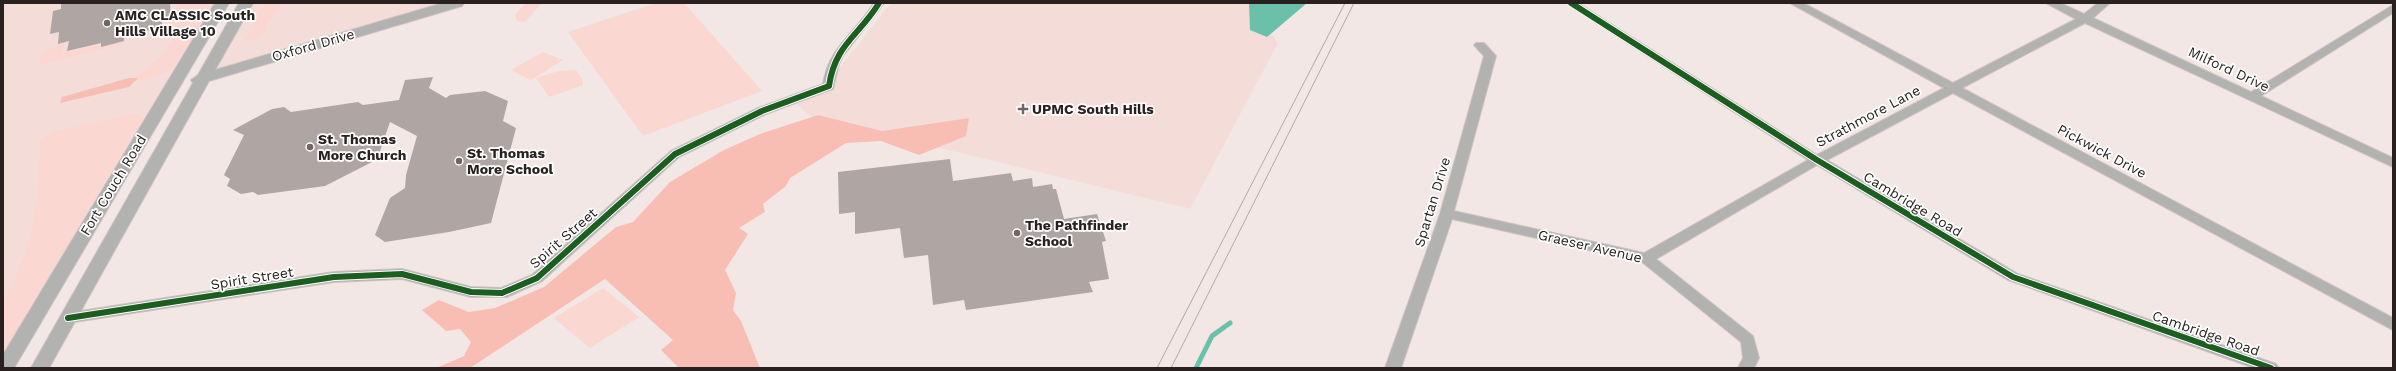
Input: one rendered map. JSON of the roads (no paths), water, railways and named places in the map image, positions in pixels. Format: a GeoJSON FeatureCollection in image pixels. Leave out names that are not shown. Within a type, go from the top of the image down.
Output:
{"type":"FeatureCollection","features":[{"type":"Feature","properties":{"kind":"street","name":"Fort Couch Road"},"geometry":{"type":"LineString","coordinates":[[5,368],[222,3]]}},
{"type":"Feature","properties":{"kind":"street","name":"Fort Couch Road"},"geometry":{"type":"LineString","coordinates":[[40,368],[246,3]]}},
{"type":"Feature","properties":{"kind":"street","name":"Oxford Drive"},"geometry":{"type":"LineString","coordinates":[[173,86],[457,3]]}},
{"type":"Feature","properties":{"kind":"street","name":"Spirit Street"},"geometry":{"type":"LineString","coordinates":[[68,318],[341,276],[373,274],[402,274],[471,292],[502,293],[537,278],[675,154],[762,111],[829,86],[833,64],[851,38],[873,13],[878,3]]}},
{"type":"Feature","properties":{"kind":"street","name":"Cambridge Road"},"geometry":{"type":"LineString","coordinates":[[1571,3],[1817,160],[2013,277],[2271,368]]}},
{"type":"Feature","properties":{"kind":"street","name":"Pickwick Drive"},"geometry":{"type":"LineString","coordinates":[[1796,3],[2393,325]]}},
{"type":"Feature","properties":{"kind":"street","name":"Milford Drive"},"geometry":{"type":"LineString","coordinates":[[2051,3],[2253,96],[2393,163]]}},
{"type":"Feature","properties":{"kind":"street","name":"Strathmore Lane"},"geometry":{"type":"LineString","coordinates":[[1646,258],[1817,160],[1952,87],[2085,19],[2105,3]]}},
{"type":"Feature","properties":{"kind":"street"},"geometry":{"type":"LineString","coordinates":[[2253,96],[2393,8]]}},
{"type":"Feature","properties":{"kind":"street","name":"Spartan Drive"},"geometry":{"type":"LineString","coordinates":[[1393,368],[1447,214],[1490,56],[1480,45]]}},
{"type":"Feature","properties":{"kind":"street","name":"Graeser Avenue"},"geometry":{"type":"LineString","coordinates":[[1447,214],[1646,258],[1748,340],[1751,358],[1746,368]]}},
{"type":"Feature","properties":{"kind":"waterway"},"geometry":{"type":"LineString","coordinates":[[1196,368],[1212,336],[1230,323]]}},
{"type":"Feature","properties":{"kind":"tram line"},"geometry":{"type":"LineString","coordinates":[[1157,368],[1345,3]]}},
{"type":"Feature","properties":{"kind":"tram line"},"geometry":{"type":"LineString","coordinates":[[1171,368],[1354,3]]}},
{"type":"Feature","properties":{"kind":"place","name":"AMC CLASSIC South Hills Village 10"},"geometry":{"type":"Point","coordinates":[107,23]}},
{"type":"Feature","properties":{"kind":"place","name":"UPMC South Hills"},"geometry":{"type":"Point","coordinates":[1023,109]}},
{"type":"Feature","properties":{"kind":"place","name":"St. Thomas More Church"},"geometry":{"type":"Point","coordinates":[310,147]}},
{"type":"Feature","properties":{"kind":"place","name":"St. Thomas More School"},"geometry":{"type":"Point","coordinates":[459,161]}},
{"type":"Feature","properties":{"kind":"place","name":"The Pathfinder School"},"geometry":{"type":"Point","coordinates":[1017,233]}}]}
